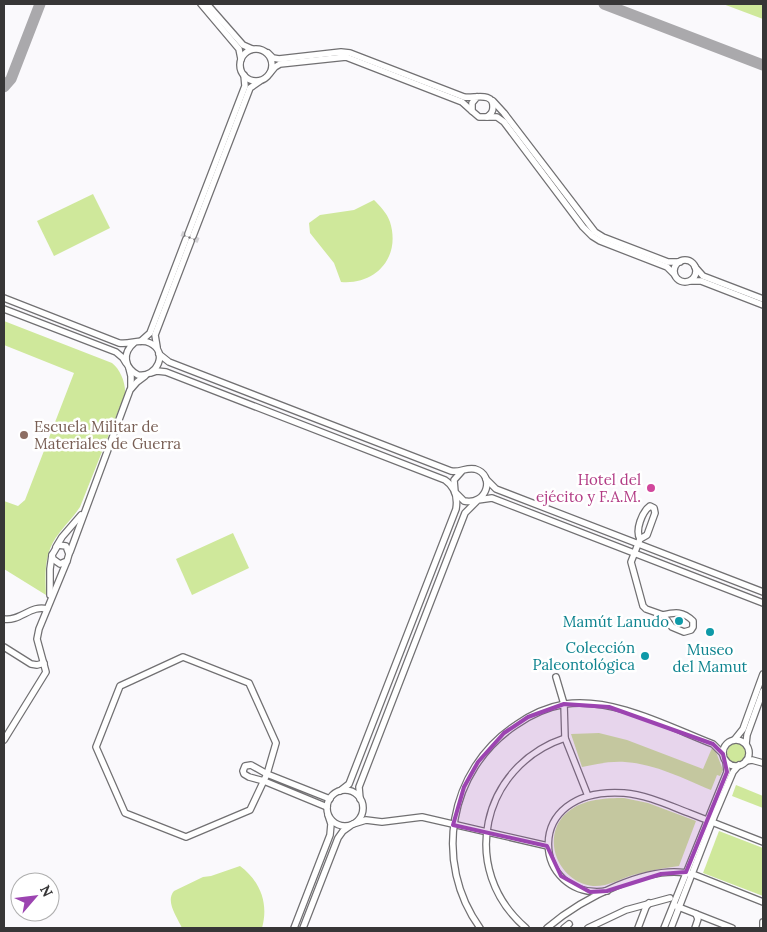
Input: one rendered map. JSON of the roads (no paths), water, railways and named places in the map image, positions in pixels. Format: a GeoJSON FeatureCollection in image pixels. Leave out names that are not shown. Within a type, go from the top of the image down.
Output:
{"type":"FeatureCollection","features":[{"type":"Feature","properties":{"kind":"street"},"geometry":{"type":"LineString","coordinates":[[4,740],[44,676],[46,669],[37,639],[130,390],[131,376],[126,353],[136,342],[150,333],[190,237],[246,86],[240,67],[239,49],[201,4]]}},
{"type":"Feature","properties":{"kind":"street"},"geometry":{"type":"LineString","coordinates":[[207,4],[243,45],[252,49],[260,49],[273,58],[279,59],[341,52],[462,102],[468,105],[479,118],[498,117],[504,122],[583,227],[592,236],[601,242],[666,267],[681,282],[701,281],[763,303]]}},
{"type":"Feature","properties":{"kind":"street"},"geometry":{"type":"LineString","coordinates":[[241,59],[245,53],[252,49]]}},
{"type":"Feature","properties":{"kind":"street"},"geometry":{"type":"LineString","coordinates":[[268,53],[273,65],[270,73]]}},
{"type":"Feature","properties":{"kind":"street"},"geometry":{"type":"LineString","coordinates":[[194,225],[250,88],[280,64],[344,57],[358,59],[464,97],[485,96],[504,113],[594,232],[668,262],[689,261],[703,276],[763,303]]}},
{"type":"Feature","properties":{"kind":"street"},"geometry":{"type":"LineString","coordinates":[[244,75],[251,80],[260,80]]}},
{"type":"Feature","properties":{"kind":"street"},"geometry":{"type":"LineString","coordinates":[[472,111],[472,104],[477,97]]}},
{"type":"Feature","properties":{"kind":"street"},"geometry":{"type":"LineString","coordinates":[[487,117],[492,113],[494,107],[490,99]]}},
{"type":"Feature","properties":{"kind":"street"},"geometry":{"type":"LineString","coordinates":[[130,390],[137,382],[154,371],[159,363],[155,335],[190,237]]}},
{"type":"Feature","properties":{"kind":"street"},"geometry":{"type":"LineString","coordinates":[[674,274],[675,268],[680,262]]}},
{"type":"Feature","properties":{"kind":"street"},"geometry":{"type":"LineString","coordinates":[[691,281],[695,276],[695,267]]}},
{"type":"Feature","properties":{"kind":"street"},"geometry":{"type":"LineString","coordinates":[[4,298],[120,343],[147,341],[169,362],[451,471],[474,469],[496,489],[639,541],[763,592]]}},
{"type":"Feature","properties":{"kind":"street"},"geometry":{"type":"LineString","coordinates":[[4,309],[116,352],[138,375],[157,371],[166,372],[445,480],[450,484],[457,496],[464,501],[474,502],[492,498],[763,603]]}},
{"type":"Feature","properties":{"kind":"street"},"geometry":{"type":"LineString","coordinates":[[294,928],[331,833],[327,807],[330,799],[349,784],[456,509],[457,501],[454,480],[462,471]]}},
{"type":"Feature","properties":{"kind":"street"},"geometry":{"type":"LineString","coordinates":[[303,928],[338,838],[343,831],[360,818],[363,808],[359,787],[462,522],[469,508],[486,490],[485,477]]}},
{"type":"Feature","properties":{"kind":"street"},"geometry":{"type":"LineString","coordinates":[[48,607],[52,555],[62,537],[80,516],[87,504]]}},
{"type":"Feature","properties":{"kind":"street"},"geometry":{"type":"LineString","coordinates":[[639,541],[638,530],[645,510],[650,506],[656,510],[656,513],[647,535],[639,541],[631,562],[641,603],[646,609],[663,615],[672,627],[684,632],[693,628],[693,621],[689,617],[672,612],[663,615]]}},
{"type":"Feature","properties":{"kind":"street"},"geometry":{"type":"LineString","coordinates":[[55,548],[60,544],[65,545],[69,550],[69,554]]}},
{"type":"Feature","properties":{"kind":"street"},"geometry":{"type":"LineString","coordinates":[[52,555],[54,561],[58,564],[66,561]]}},
{"type":"Feature","properties":{"kind":"street"},"geometry":{"type":"LineString","coordinates":[[4,619],[15,618],[37,608],[48,607]]}},
{"type":"Feature","properties":{"kind":"street"},"geometry":{"type":"LineString","coordinates":[[4,647],[32,664],[44,663]]}},
{"type":"Feature","properties":{"kind":"street"},"geometry":{"type":"LineString","coordinates":[[186,656],[249,683],[276,743],[267,774],[250,810],[186,837],[125,813],[96,747],[120,686],[186,656]]}},
{"type":"Feature","properties":{"kind":"street"},"geometry":{"type":"LineString","coordinates":[[735,740],[743,729],[763,674]]}},
{"type":"Feature","properties":{"kind":"street"},"geometry":{"type":"LineString","coordinates":[[556,676],[564,704],[565,738],[588,796]]}},
{"type":"Feature","properties":{"kind":"street"},"geometry":{"type":"LineString","coordinates":[[755,760],[746,744],[747,735],[763,691]]}},
{"type":"Feature","properties":{"kind":"street"},"geometry":{"type":"LineString","coordinates":[[480,928],[467,906],[457,880],[453,853],[454,825],[460,796],[468,778],[490,747],[504,733],[520,722],[564,704],[592,704],[618,708],[713,744],[720,745],[735,740],[743,741],[746,744]]}},
{"type":"Feature","properties":{"kind":"street"},"geometry":{"type":"LineString","coordinates":[[526,928],[508,909],[495,888],[488,864],[486,832],[494,800],[511,773],[535,751],[565,738]]}},
{"type":"Feature","properties":{"kind":"street"},"geometry":{"type":"LineString","coordinates":[[723,754],[728,742]]}},
{"type":"Feature","properties":{"kind":"street"},"geometry":{"type":"LineString","coordinates":[[664,928],[676,906],[727,772],[723,754],[713,744]]}},
{"type":"Feature","properties":{"kind":"street"},"geometry":{"type":"LineString","coordinates":[[746,761],[749,752]]}},
{"type":"Feature","properties":{"kind":"street"},"geometry":{"type":"LineString","coordinates":[[709,821],[733,772],[739,765],[746,761],[755,760],[763,763]]}},
{"type":"Feature","properties":{"kind":"street"},"geometry":{"type":"LineString","coordinates":[[726,761],[732,765],[739,765]]}},
{"type":"Feature","properties":{"kind":"street"},"geometry":{"type":"LineString","coordinates":[[327,807],[264,781],[246,776],[244,768],[251,764],[267,774],[330,799]]}},
{"type":"Feature","properties":{"kind":"street"},"geometry":{"type":"LineString","coordinates":[[289,791],[291,784]]}},
{"type":"Feature","properties":{"kind":"street"},"geometry":{"type":"LineString","coordinates":[[340,791],[349,791],[361,802],[374,820]]}},
{"type":"Feature","properties":{"kind":"street"},"geometry":{"type":"LineString","coordinates":[[591,895],[561,876],[552,862],[548,846],[552,825],[560,812],[573,802],[588,796],[612,793],[642,796],[763,842]]}},
{"type":"Feature","properties":{"kind":"street"},"geometry":{"type":"LineString","coordinates":[[328,815],[337,825],[352,825],[363,820],[382,822],[422,817],[548,846]]}},
{"type":"Feature","properties":{"kind":"street"},"geometry":{"type":"LineString","coordinates":[[547,928],[591,895],[650,876],[672,872],[689,873],[763,902]]}},
{"type":"Feature","properties":{"kind":"street"},"geometry":{"type":"LineString","coordinates":[[588,928],[616,914],[670,898]]}},
{"type":"Feature","properties":{"kind":"street"},"geometry":{"type":"LineString","coordinates":[[676,906],[697,917],[704,917],[732,928]]}},
{"type":"Feature","properties":{"kind":"street"},"geometry":{"type":"LineString","coordinates":[[671,928],[676,906]]}},
{"type":"Feature","properties":{"kind":"street"},"geometry":{"type":"LineString","coordinates":[[638,928],[644,907]]}},
{"type":"Feature","properties":{"kind":"street"},"geometry":{"type":"LineString","coordinates":[[695,928],[697,917]]}},
{"type":"Feature","properties":{"kind":"street"},"geometry":{"type":"LineString","coordinates":[[763,922],[763,928]]}},
{"type":"Feature","properties":{"kind":"tunnel"},"geometry":{"type":"LineString","coordinates":[[183,237],[185,232]]}},
{"type":"Feature","properties":{"kind":"tunnel"},"geometry":{"type":"LineString","coordinates":[[195,242],[197,237]]}},
{"type":"Feature","properties":{"kind":"place","name":"Escuela Militar de Materiales de Guerra"},"geometry":{"type":"Point","coordinates":[24,435]}},
{"type":"Feature","properties":{"kind":"place","name":"Hotel del ejécito y F.A.M."},"geometry":{"type":"Point","coordinates":[651,488]}},
{"type":"Feature","properties":{"kind":"place","name":"Mamút Lanudo"},"geometry":{"type":"Point","coordinates":[679,621]}},
{"type":"Feature","properties":{"kind":"place","name":"Museo del Mamut"},"geometry":{"type":"Point","coordinates":[710,632]}},
{"type":"Feature","properties":{"kind":"place","name":"Colección Paleontológica"},"geometry":{"type":"Point","coordinates":[645,656]}}]}
